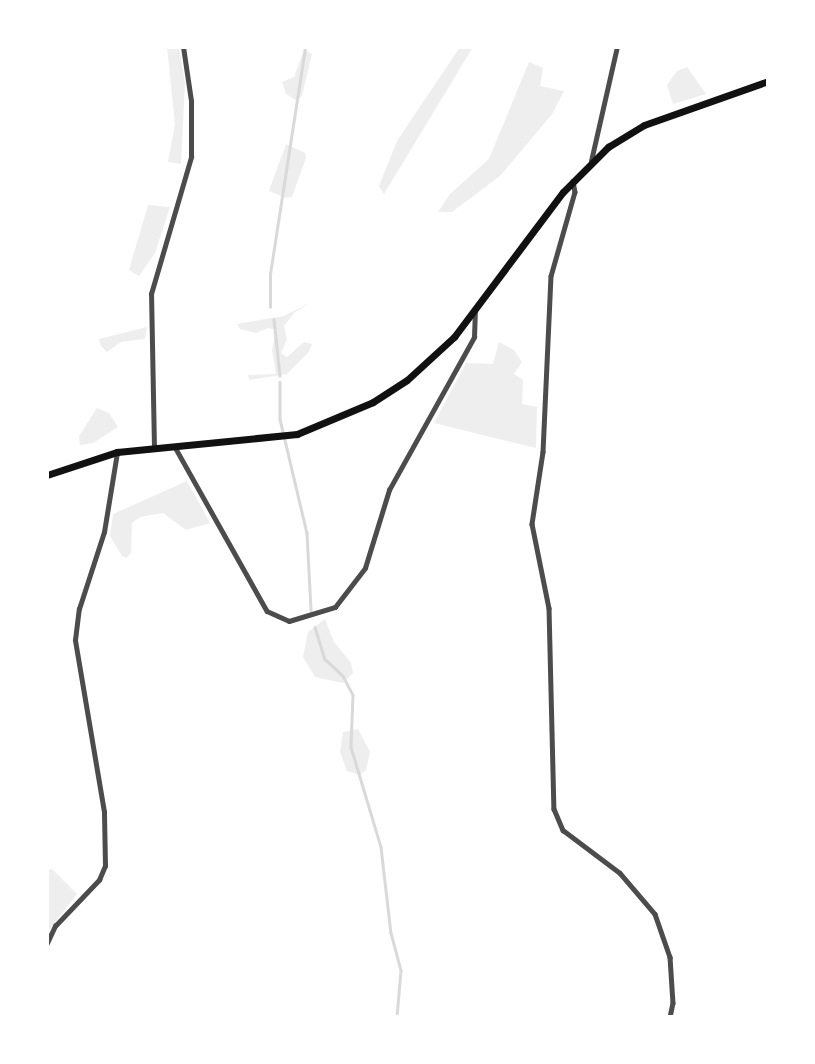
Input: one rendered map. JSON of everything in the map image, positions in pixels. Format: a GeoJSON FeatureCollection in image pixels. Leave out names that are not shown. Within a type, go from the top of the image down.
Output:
{"type":"FeatureCollection","features":[{"type":"Feature","properties":{"kind":"main road"},"geometry":{"type":"LineString","coordinates":[[48,473],[117,452],[257,441],[336,421],[384,395],[438,353],[475,310],[591,161],[644,125],[768,81]]}},
{"type":"Feature","properties":{"kind":"street"},"geometry":{"type":"LineString","coordinates":[[154,448],[156,349],[151,295],[191,157],[191,101],[183,47]]}},
{"type":"Feature","properties":{"kind":"street"},"geometry":{"type":"LineString","coordinates":[[591,161],[617,47]]}},
{"type":"Feature","properties":{"kind":"street"},"geometry":{"type":"LineString","coordinates":[[573,181],[575,191],[551,276],[543,452],[532,524],[549,608],[554,809],[563,830],[620,873],[655,914],[670,957],[673,1003],[670,1017]]}},
{"type":"Feature","properties":{"kind":"street"},"geometry":{"type":"LineString","coordinates":[[174,446],[267,611],[289,621],[335,607],[365,568],[400,468],[435,414],[474,337],[475,310]]}},
{"type":"Feature","properties":{"kind":"street"},"geometry":{"type":"LineString","coordinates":[[47,943],[55,926],[99,880],[105,866],[104,812],[75,640],[81,599],[104,532],[117,452]]}},
{"type":"Feature","properties":{"kind":"shaded area"},"geometry":{"type":"Polygon","coordinates":[[[167,47],[179,47],[185,83],[181,164],[168,162],[175,124],[167,47]]]}},
{"type":"Feature","properties":{"kind":"shaded area"},"geometry":{"type":"Polygon","coordinates":[[[300,47],[309,47],[305,50],[312,54],[302,96],[296,100],[286,94],[282,82],[294,77],[304,50],[300,47]]]}},
{"type":"Feature","properties":{"kind":"shaded area"},"geometry":{"type":"Polygon","coordinates":[[[460,47],[473,47],[384,194],[379,186],[397,141],[460,47]]]}},
{"type":"Feature","properties":{"kind":"shaded area"},"geometry":{"type":"Polygon","coordinates":[[[529,62],[543,68],[540,86],[564,91],[552,114],[500,176],[452,212],[438,212],[450,194],[489,159],[529,62]]]}},
{"type":"Feature","properties":{"kind":"shaded area"},"geometry":{"type":"Polygon","coordinates":[[[687,67],[706,94],[673,104],[667,85],[677,71],[687,67]]]}},
{"type":"Feature","properties":{"kind":"shaded area"},"geometry":{"type":"Polygon","coordinates":[[[286,144],[305,153],[306,158],[292,197],[286,198],[269,191],[286,144]]]}},
{"type":"Feature","properties":{"kind":"shaded area"},"geometry":{"type":"Polygon","coordinates":[[[148,205],[170,207],[155,253],[139,276],[129,270],[148,205]]]}},
{"type":"Feature","properties":{"kind":"shaded area"},"geometry":{"type":"Polygon","coordinates":[[[313,301],[295,312],[284,326],[287,339],[281,353],[287,357],[304,342],[312,344],[309,352],[287,374],[249,380],[248,375],[276,374],[272,350],[276,330],[268,328],[256,333],[240,329],[237,324],[284,316],[313,301]]]}},
{"type":"Feature","properties":{"kind":"shaded area"},"geometry":{"type":"Polygon","coordinates":[[[147,327],[145,339],[121,342],[107,352],[101,346],[99,339],[147,327]]]}},
{"type":"Feature","properties":{"kind":"shaded area"},"geometry":{"type":"Polygon","coordinates":[[[499,342],[514,350],[522,362],[514,374],[523,380],[522,404],[537,407],[536,448],[434,423],[466,363],[493,364],[499,342]]]}},
{"type":"Feature","properties":{"kind":"shaded area"},"geometry":{"type":"Polygon","coordinates":[[[97,408],[109,413],[118,427],[93,443],[80,445],[79,436],[97,408]]]}},
{"type":"Feature","properties":{"kind":"shaded area"},"geometry":{"type":"Polygon","coordinates":[[[187,481],[210,523],[186,530],[163,513],[140,517],[132,523],[131,553],[126,558],[122,556],[110,536],[113,514],[187,481]]]}},
{"type":"Feature","properties":{"kind":"shaded area"},"geometry":{"type":"Polygon","coordinates":[[[325,619],[334,642],[351,663],[353,673],[343,683],[315,677],[303,657],[308,632],[325,619]]]}},
{"type":"Feature","properties":{"kind":"shaded area"},"geometry":{"type":"Polygon","coordinates":[[[358,729],[370,752],[366,770],[360,775],[347,771],[340,752],[343,732],[358,729]]]}},
{"type":"Feature","properties":{"kind":"shaded area"},"geometry":{"type":"Polygon","coordinates":[[[52,869],[77,894],[47,933],[47,870],[52,869]]]}},
{"type":"Feature","properties":{"kind":"waterway"},"geometry":{"type":"LineString","coordinates":[[270,307],[270,274],[305,47]]}},
{"type":"Feature","properties":{"kind":"waterway"},"geometry":{"type":"LineString","coordinates":[[274,319],[280,376]]}},
{"type":"Feature","properties":{"kind":"waterway"},"geometry":{"type":"LineString","coordinates":[[280,382],[280,419],[307,533],[311,610]]}},
{"type":"Feature","properties":{"kind":"waterway"},"geometry":{"type":"LineString","coordinates":[[315,627],[325,659],[343,676],[353,695],[351,747],[381,847],[391,933],[401,971],[397,1017]]}}]}
